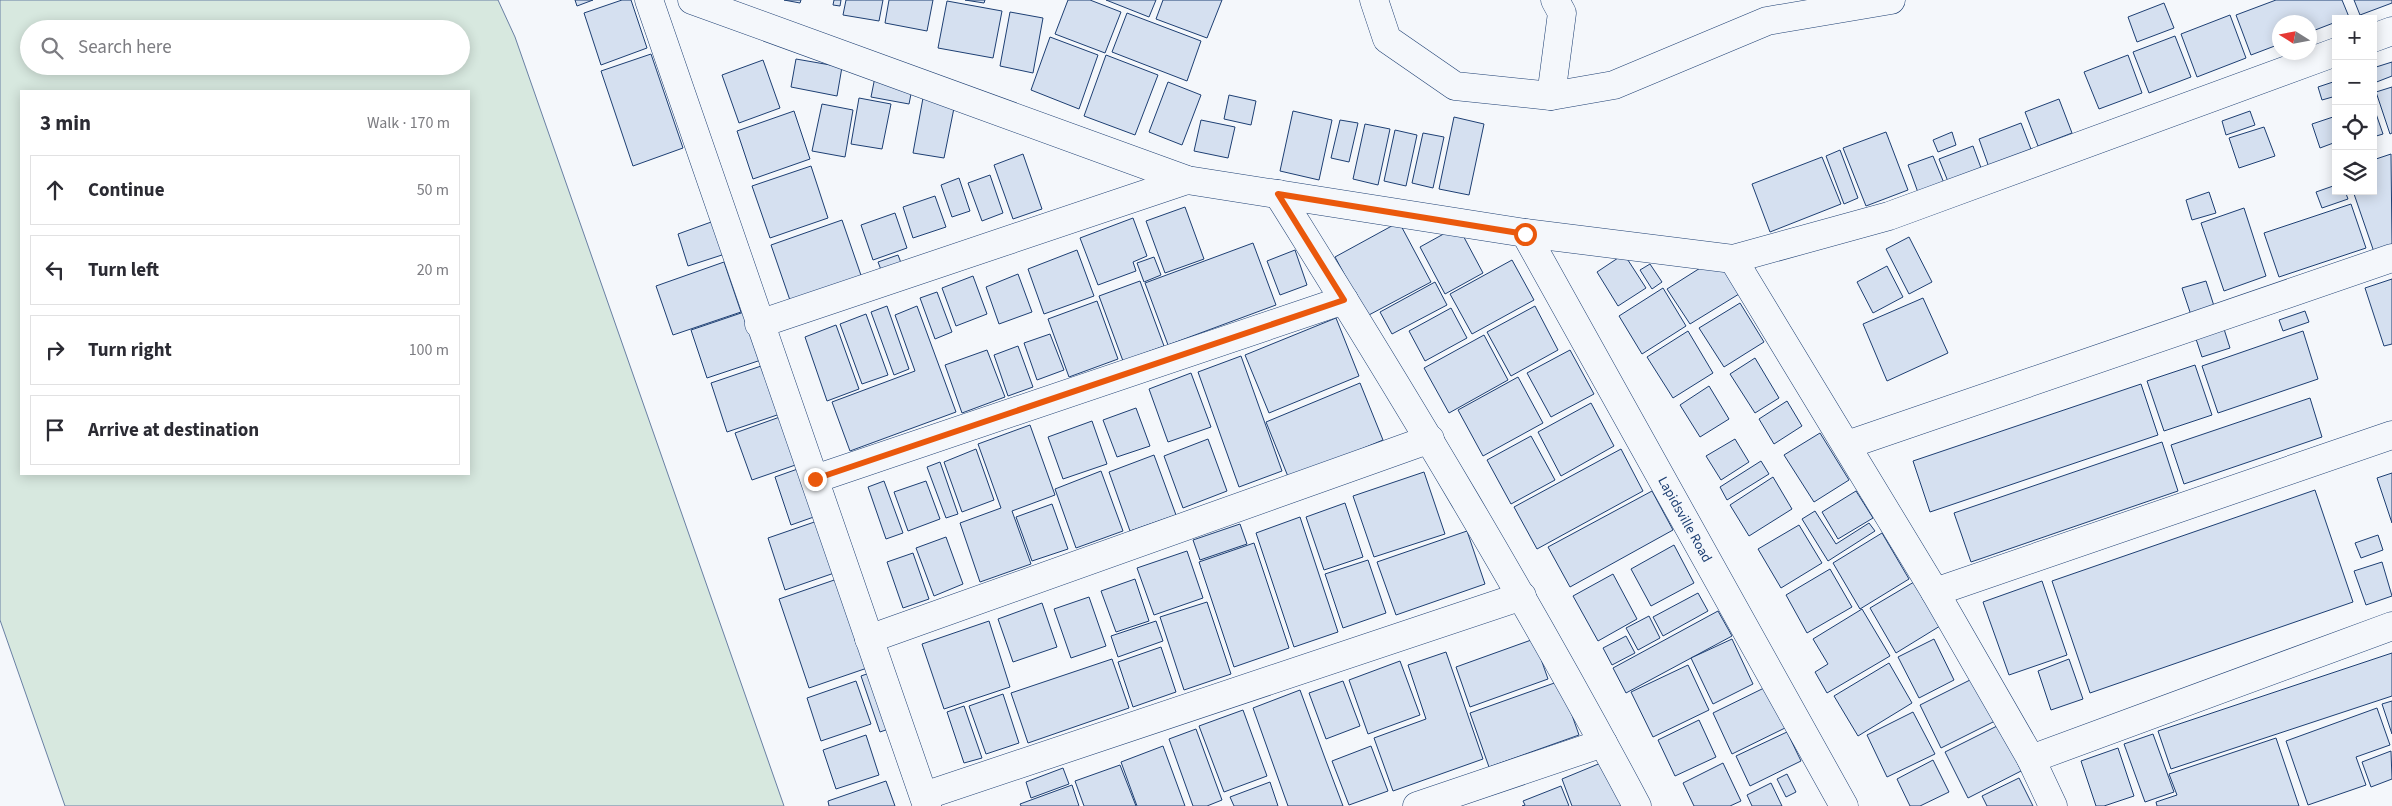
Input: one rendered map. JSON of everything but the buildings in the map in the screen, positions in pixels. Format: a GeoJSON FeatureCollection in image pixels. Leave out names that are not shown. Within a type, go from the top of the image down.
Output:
{"type":"FeatureCollection","features":[{"type":"Feature","properties":{"kind":"street"},"geometry":{"type":"LineString","coordinates":[[649,0],[759,324],[815,479],[926,801],[1522,596]]}},
{"type":"Feature","properties":{"kind":"street"},"geometry":{"type":"LineString","coordinates":[[692,0],[1187,180],[1525,234],[1734,259],[1889,216],[2332,53]]}},
{"type":"Feature","properties":{"kind":"street"},"geometry":{"type":"LineString","coordinates":[[1374,0],[1387,39],[1455,86],[1551,96],[1614,85],[1761,10],[1891,0]]}},
{"type":"Feature","properties":{"kind":"street"},"geometry":{"type":"LineString","coordinates":[[1551,96],[1562,13],[1555,0]]}},
{"type":"Feature","properties":{"kind":"street"},"geometry":{"type":"LineString","coordinates":[[2377,37],[2392,31]]}},
{"type":"Feature","properties":{"kind":"street"},"geometry":{"type":"LineString","coordinates":[[759,324],[1187,180]]}},
{"type":"Feature","properties":{"kind":"street"},"geometry":{"type":"LineString","coordinates":[[1278,194],[1430,439],[1522,596],[1637,806]]}},
{"type":"Feature","properties":{"kind":"street","name":"Lapidsville Road"},"geometry":{"type":"LineString","coordinates":[[1525,234],[1844,806]]}},
{"type":"Feature","properties":{"kind":"street"},"geometry":{"type":"LineString","coordinates":[[1846,445],[2392,258]]}},
{"type":"Feature","properties":{"kind":"street"},"geometry":{"type":"LineString","coordinates":[[1734,259],[1936,592],[2031,759],[2053,806]]}},
{"type":"Feature","properties":{"kind":"street"},"geometry":{"type":"LineString","coordinates":[[815,479],[1344,300]]}},
{"type":"Feature","properties":{"kind":"street"},"geometry":{"type":"LineString","coordinates":[[1936,592],[2392,435]]}},
{"type":"Feature","properties":{"kind":"street"},"geometry":{"type":"LineString","coordinates":[[869,638],[1430,439]]}},
{"type":"Feature","properties":{"kind":"street"},"geometry":{"type":"LineString","coordinates":[[2031,759],[2392,626]]}},
{"type":"Feature","properties":{"kind":"street"},"geometry":{"type":"LineString","coordinates":[[1417,806],[1603,743]]}},
{"type":"Feature","properties":{"kind":"shaded area"},"geometry":{"type":"Polygon","coordinates":[[[0,0],[498,0],[515,37],[784,806],[65,806],[0,620],[0,0]]]}},
{"type":"Feature","properties":{"kind":"route"},"geometry":{"type":"LineString","coordinates":[[815,479],[1344,300],[1278,194],[1525,234]]}}]}
